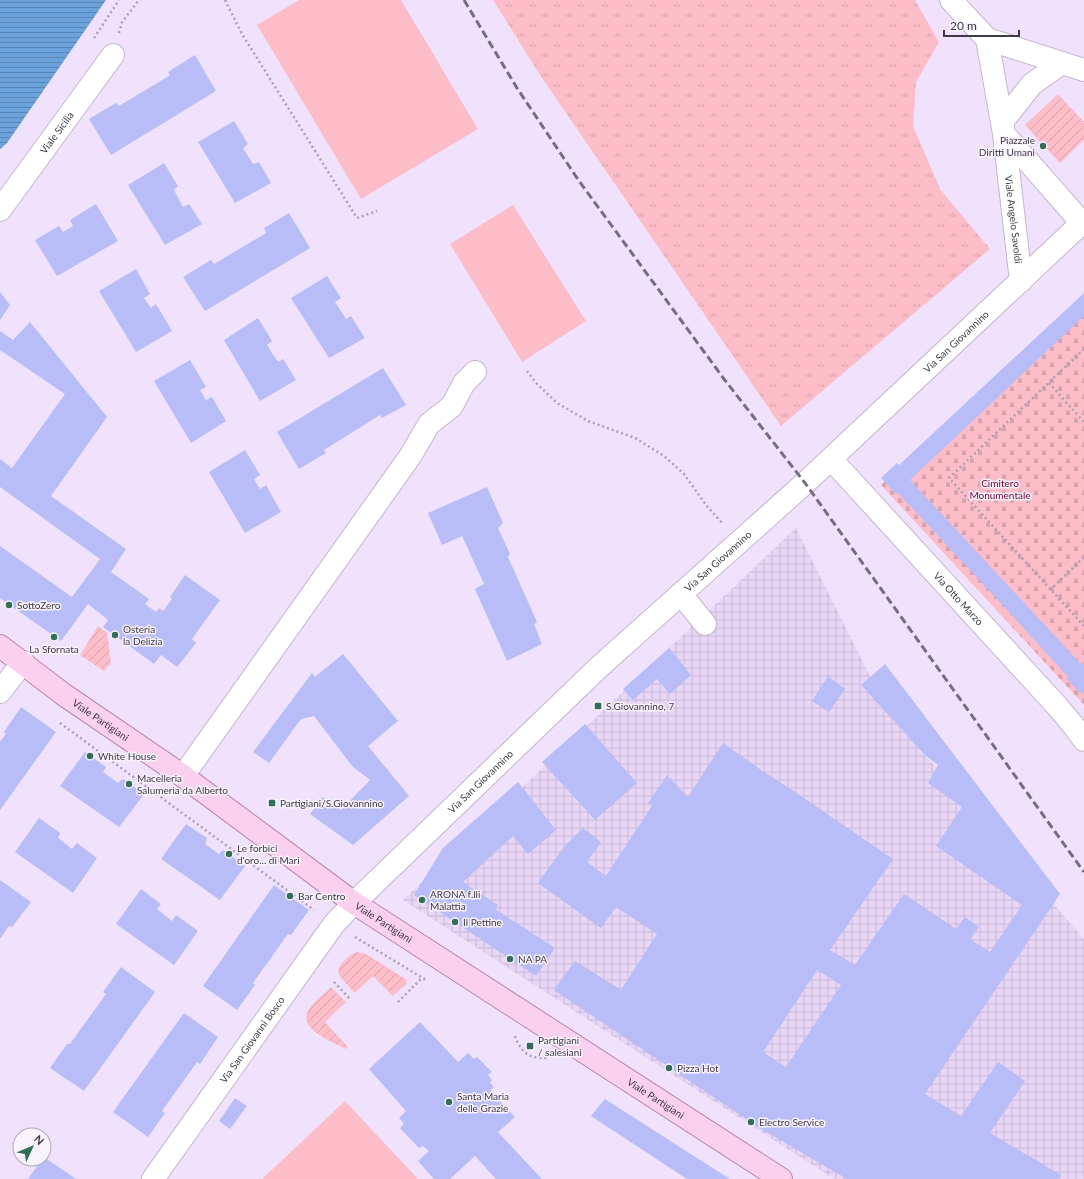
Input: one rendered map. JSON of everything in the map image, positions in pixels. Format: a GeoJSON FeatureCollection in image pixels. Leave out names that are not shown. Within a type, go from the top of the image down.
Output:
{"type":"FeatureCollection","features":[{"type":"Feature","properties":{"kind":"main road","name":"Viale Partigiani"},"geometry":{"type":"LineString","coordinates":[[0,646],[23,662],[63,694],[183,776],[354,903],[781,1179]]}},
{"type":"Feature","properties":{"kind":"street"},"geometry":{"type":"LineString","coordinates":[[951,0],[988,39],[1084,70]]}},
{"type":"Feature","properties":{"kind":"street","name":"Viale Angelo Savoldi"},"geometry":{"type":"LineString","coordinates":[[988,39],[1003,128],[1021,280]]}},
{"type":"Feature","properties":{"kind":"street","name":"Viale Sicilia"},"geometry":{"type":"LineString","coordinates":[[0,210],[113,54]]}},
{"type":"Feature","properties":{"kind":"street"},"geometry":{"type":"LineString","coordinates":[[1062,63],[1032,84],[1003,128],[1083,222]]}},
{"type":"Feature","properties":{"kind":"street","name":"Via San Giovannino"},"geometry":{"type":"LineString","coordinates":[[354,903],[598,668],[831,459],[1083,222]]}},
{"type":"Feature","properties":{"kind":"street"},"geometry":{"type":"LineString","coordinates":[[183,776],[411,455],[429,424],[452,406],[464,383],[475,372]]}},
{"type":"Feature","properties":{"kind":"street","name":"Via Otto Marzo"},"geometry":{"type":"LineString","coordinates":[[831,459],[1057,706],[1084,740]]}},
{"type":"Feature","properties":{"kind":"street"},"geometry":{"type":"LineString","coordinates":[[681,594],[706,624]]}},
{"type":"Feature","properties":{"kind":"street"},"geometry":{"type":"LineString","coordinates":[[0,692],[23,662]]}},
{"type":"Feature","properties":{"kind":"street","name":"Via San Giovanni Bosco"},"geometry":{"type":"LineString","coordinates":[[153,1179],[334,924],[354,903]]}},
{"type":"Feature","properties":{"kind":"path"},"geometry":{"type":"LineString","coordinates":[[113,54],[122,22],[139,0]]}},
{"type":"Feature","properties":{"kind":"path"},"geometry":{"type":"LineString","coordinates":[[225,0],[242,34],[357,218],[377,211]]}},
{"type":"Feature","properties":{"kind":"path"},"geometry":{"type":"LineString","coordinates":[[1084,349],[949,478],[1084,626]]}},
{"type":"Feature","properties":{"kind":"path"},"geometry":{"type":"LineString","coordinates":[[527,372],[557,403],[588,420],[635,438],[664,456],[684,474],[706,505],[739,542]]}},
{"type":"Feature","properties":{"kind":"path"},"geometry":{"type":"LineString","coordinates":[[1048,383],[1084,422]]}},
{"type":"Feature","properties":{"kind":"path"},"geometry":{"type":"LineString","coordinates":[[1050,590],[1084,557]]}},
{"type":"Feature","properties":{"kind":"path"},"geometry":{"type":"LineString","coordinates":[[398,1002],[422,978]]}},
{"type":"Feature","properties":{"kind":"path"},"geometry":{"type":"LineString","coordinates":[[334,982],[350,999]]}},
{"type":"Feature","properties":{"kind":"shaded area"},"geometry":{"type":"Polygon","coordinates":[[[796,528],[888,712],[1084,939],[1084,1179],[834,1179],[403,900],[796,528]]]}},
{"type":"Feature","properties":{"kind":"green space"},"geometry":{"type":"Polygon","coordinates":[[[299,0],[401,0],[478,129],[361,199],[257,25],[299,0]]]}},
{"type":"Feature","properties":{"kind":"green space"},"geometry":{"type":"Polygon","coordinates":[[[493,0],[915,0],[939,42],[916,82],[913,126],[940,189],[990,249],[781,426],[540,75],[493,0]]]}},
{"type":"Feature","properties":{"kind":"green space"},"geometry":{"type":"Polygon","coordinates":[[[1058,94],[1084,122],[1084,140],[1060,163],[1025,125],[1058,94]]]}},
{"type":"Feature","properties":{"kind":"green space"},"geometry":{"type":"Polygon","coordinates":[[[513,205],[586,321],[522,362],[450,244],[513,205]]]}},
{"type":"Feature","properties":{"kind":"green space","name":"Cimitero Monumentale"},"geometry":{"type":"Polygon","coordinates":[[[1084,295],[1084,705],[881,485],[1084,295]]]}},
{"type":"Feature","properties":{"kind":"green space"},"geometry":{"type":"Polygon","coordinates":[[[98,626],[107,633],[111,663],[104,671],[80,655],[98,626]]]}},
{"type":"Feature","properties":{"kind":"green space"},"geometry":{"type":"Polygon","coordinates":[[[357,952],[366,954],[407,980],[406,984],[393,996],[373,976],[355,993],[340,977],[338,969],[346,959],[357,952]]]}},
{"type":"Feature","properties":{"kind":"green space"},"geometry":{"type":"Polygon","coordinates":[[[331,987],[346,1002],[325,1022],[348,1047],[346,1049],[325,1039],[307,1023],[306,1016],[311,1006],[331,987]]]}},
{"type":"Feature","properties":{"kind":"green space"},"geometry":{"type":"Polygon","coordinates":[[[345,1101],[418,1179],[262,1179],[345,1101]]]}},
{"type":"Feature","properties":{"kind":"water"},"geometry":{"type":"Polygon","coordinates":[[[0,0],[106,0],[7,143],[0,149],[0,0]]]}},
{"type":"Feature","properties":{"kind":"building"},"geometry":{"type":"Polygon","coordinates":[[[195,55],[216,91],[111,155],[89,119],[116,103],[119,106],[164,79],[170,75],[168,72],[195,55]]]}},
{"type":"Feature","properties":{"kind":"building"},"geometry":{"type":"Polygon","coordinates":[[[234,121],[248,144],[243,148],[253,164],[259,162],[271,183],[235,203],[198,142],[234,121]]]}},
{"type":"Feature","properties":{"kind":"building"},"geometry":{"type":"Polygon","coordinates":[[[164,163],[178,186],[174,190],[183,207],[189,204],[202,224],[165,245],[128,185],[164,163]]]}},
{"type":"Feature","properties":{"kind":"building"},"geometry":{"type":"Polygon","coordinates":[[[96,204],[118,241],[57,276],[35,240],[59,226],[63,232],[73,226],[70,220],[96,204]]]}},
{"type":"Feature","properties":{"kind":"building"},"geometry":{"type":"Polygon","coordinates":[[[289,213],[310,248],[205,311],[183,277],[211,260],[214,264],[266,233],[264,228],[289,213]]]}},
{"type":"Feature","properties":{"kind":"building"},"geometry":{"type":"Polygon","coordinates":[[[136,269],[150,294],[144,298],[151,308],[156,304],[172,331],[136,352],[99,291],[136,269]]]}},
{"type":"Feature","properties":{"kind":"building"},"geometry":{"type":"Polygon","coordinates":[[[327,276],[341,298],[335,302],[346,319],[351,316],[365,338],[329,358],[291,298],[327,276]]]}},
{"type":"Feature","properties":{"kind":"building"},"geometry":{"type":"Polygon","coordinates":[[[0,292],[10,305],[0,320],[0,292]]]}},
{"type":"Feature","properties":{"kind":"building"},"geometry":{"type":"Polygon","coordinates":[[[1084,293],[1084,316],[910,480],[1081,664],[1084,661],[1084,695],[1081,692],[1080,693],[1066,678],[1068,677],[898,493],[896,494],[881,478],[897,463],[899,465],[1084,293]]]}},
{"type":"Feature","properties":{"kind":"building"},"geometry":{"type":"Polygon","coordinates":[[[258,318],[272,341],[267,345],[278,362],[283,359],[296,380],[260,401],[224,340],[258,318]]]}},
{"type":"Feature","properties":{"kind":"building"},"geometry":{"type":"Polygon","coordinates":[[[30,322],[107,417],[51,496],[126,549],[111,572],[149,599],[145,604],[156,612],[159,608],[163,611],[172,599],[170,597],[185,575],[220,600],[192,639],[196,643],[177,667],[161,655],[154,664],[103,627],[108,620],[88,604],[61,641],[0,598],[0,546],[72,597],[100,559],[0,487],[0,459],[12,468],[65,394],[0,350],[0,331],[13,340],[30,322]]]}},
{"type":"Feature","properties":{"kind":"building"},"geometry":{"type":"Polygon","coordinates":[[[190,360],[206,387],[200,390],[206,400],[212,397],[226,421],[191,443],[154,381],[190,360]]]}},
{"type":"Feature","properties":{"kind":"building"},"geometry":{"type":"Polygon","coordinates":[[[383,368],[406,405],[382,418],[380,415],[324,450],[326,453],[299,469],[277,432],[383,368]]]}},
{"type":"Feature","properties":{"kind":"building"},"geometry":{"type":"Polygon","coordinates":[[[245,450],[260,475],[254,479],[260,489],[266,485],[281,512],[245,533],[209,472],[245,450]]]}},
{"type":"Feature","properties":{"kind":"building"},"geometry":{"type":"Polygon","coordinates":[[[487,487],[503,523],[498,528],[510,554],[508,557],[537,622],[534,624],[542,644],[507,661],[475,589],[484,584],[462,536],[442,545],[428,513],[487,487]]]}},
{"type":"Feature","properties":{"kind":"building"},"geometry":{"type":"Polygon","coordinates":[[[669,648],[691,675],[670,694],[657,679],[633,700],[623,689],[669,648]]]}},
{"type":"Feature","properties":{"kind":"building"},"geometry":{"type":"Polygon","coordinates":[[[343,654],[398,721],[368,746],[409,796],[353,845],[310,814],[323,797],[341,810],[370,780],[352,766],[314,716],[301,719],[269,763],[253,752],[312,673],[315,677],[343,654]]]}},
{"type":"Feature","properties":{"kind":"building"},"geometry":{"type":"Polygon","coordinates":[[[885,664],[1060,894],[925,1094],[961,1116],[998,1062],[1025,1081],[990,1133],[1061,1175],[1058,1179],[847,1179],[758,1127],[554,990],[575,961],[621,990],[657,934],[616,907],[601,928],[538,883],[564,847],[583,828],[601,842],[587,862],[606,876],[652,806],[648,803],[667,775],[688,797],[723,743],[893,859],[830,950],[855,965],[904,894],[956,929],[965,917],[979,927],[970,939],[990,952],[1022,905],[936,846],[962,807],[928,783],[938,765],[925,755],[861,685],[885,664]],[[817,970],[763,1052],[786,1067],[841,985],[817,970]]]}},
{"type":"Feature","properties":{"kind":"building"},"geometry":{"type":"Polygon","coordinates":[[[828,676],[845,689],[829,712],[812,701],[828,676]]]}},
{"type":"Feature","properties":{"kind":"building"},"geometry":{"type":"Polygon","coordinates":[[[21,707],[56,732],[0,810],[0,742],[6,734],[4,732],[21,707]]]}},
{"type":"Feature","properties":{"kind":"building"},"geometry":{"type":"Polygon","coordinates":[[[585,724],[637,783],[595,820],[542,762],[585,724]]]}},
{"type":"Feature","properties":{"kind":"building"},"geometry":{"type":"Polygon","coordinates":[[[85,752],[106,767],[103,772],[118,783],[123,779],[144,794],[119,827],[60,786],[85,752]]]}},
{"type":"Feature","properties":{"kind":"building"},"geometry":{"type":"Polygon","coordinates":[[[518,782],[556,830],[528,854],[513,836],[463,882],[498,905],[495,909],[555,948],[536,976],[414,895],[443,848],[518,782]]]}},
{"type":"Feature","properties":{"kind":"building"},"geometry":{"type":"Polygon","coordinates":[[[39,818],[60,833],[58,838],[72,849],[77,843],[97,858],[73,893],[15,852],[39,818]]]}},
{"type":"Feature","properties":{"kind":"building"},"geometry":{"type":"Polygon","coordinates":[[[186,824],[207,838],[205,844],[219,854],[223,850],[245,866],[220,900],[161,859],[186,824]]]}},
{"type":"Feature","properties":{"kind":"building"},"geometry":{"type":"Polygon","coordinates":[[[0,880],[31,902],[12,927],[9,926],[0,939],[0,880]]]}},
{"type":"Feature","properties":{"kind":"building"},"geometry":{"type":"Polygon","coordinates":[[[274,885],[309,910],[291,935],[288,934],[253,983],[255,985],[237,1010],[203,986],[274,885]]]}},
{"type":"Feature","properties":{"kind":"building"},"geometry":{"type":"Polygon","coordinates":[[[141,889],[161,904],[157,909],[172,921],[176,915],[198,931],[174,965],[116,924],[141,889]]]}},
{"type":"Feature","properties":{"kind":"building"},"geometry":{"type":"Polygon","coordinates":[[[121,967],[155,992],[84,1091],[50,1068],[67,1044],[70,1044],[106,994],[103,992],[121,967]]]}},
{"type":"Feature","properties":{"kind":"building"},"geometry":{"type":"Polygon","coordinates":[[[184,1013],[218,1037],[200,1064],[197,1062],[162,1111],[165,1113],[148,1137],[113,1112],[184,1013]]]}},
{"type":"Feature","properties":{"kind":"building","name":"Santa Maria delle Grazie"},"geometry":{"type":"Polygon","coordinates":[[[420,1022],[458,1062],[468,1053],[474,1059],[477,1057],[492,1072],[488,1075],[492,1080],[490,1083],[494,1087],[491,1092],[515,1117],[498,1132],[542,1179],[496,1179],[475,1156],[450,1179],[434,1179],[418,1161],[429,1151],[423,1146],[419,1148],[400,1128],[404,1124],[399,1118],[406,1111],[369,1069],[420,1022]]]}},
{"type":"Feature","properties":{"kind":"building"},"geometry":{"type":"Polygon","coordinates":[[[235,1098],[247,1106],[230,1129],[219,1121],[235,1098]]]}},
{"type":"Feature","properties":{"kind":"building"},"geometry":{"type":"Polygon","coordinates":[[[605,1099],[730,1179],[687,1179],[591,1116],[605,1099]]]}},
{"type":"Feature","properties":{"kind":"building"},"geometry":{"type":"Polygon","coordinates":[[[52,1162],[76,1179],[28,1179],[36,1167],[52,1167],[52,1162]]]}},
{"type":"Feature","properties":{"kind":"railway"},"geometry":{"type":"LineString","coordinates":[[464,0],[517,88],[579,181],[724,379],[805,483],[1084,872]]}},
{"type":"Feature","properties":{"kind":"place","name":"Piazzale Diritti Umani"},"geometry":{"type":"Point","coordinates":[1043,146]}},
{"type":"Feature","properties":{"kind":"place","name":"SottoZero"},"geometry":{"type":"Point","coordinates":[9,605]}},
{"type":"Feature","properties":{"kind":"place","name":"Osteria la Delizia"},"geometry":{"type":"Point","coordinates":[115,635]}},
{"type":"Feature","properties":{"kind":"place","name":"La Sfornata"},"geometry":{"type":"Point","coordinates":[54,637]}},
{"type":"Feature","properties":{"kind":"place","name":"S.Giovannino, 7"},"geometry":{"type":"Point","coordinates":[598,706]}},
{"type":"Feature","properties":{"kind":"place","name":"White House"},"geometry":{"type":"Point","coordinates":[90,756]}},
{"type":"Feature","properties":{"kind":"place","name":"Macelleria Salumeria da Alberto"},"geometry":{"type":"Point","coordinates":[129,784]}},
{"type":"Feature","properties":{"kind":"place","name":"Partigiani/S.Giovannino"},"geometry":{"type":"Point","coordinates":[272,803]}},
{"type":"Feature","properties":{"kind":"place","name":"Le forbici d'oro... di Mari"},"geometry":{"type":"Point","coordinates":[229,854]}},
{"type":"Feature","properties":{"kind":"place","name":"Bar Centro"},"geometry":{"type":"Point","coordinates":[290,896]}},
{"type":"Feature","properties":{"kind":"place","name":"ARONA f.lli Malattia"},"geometry":{"type":"Point","coordinates":[422,900]}},
{"type":"Feature","properties":{"kind":"place","name":"Il Pettine"},"geometry":{"type":"Point","coordinates":[455,922]}},
{"type":"Feature","properties":{"kind":"place","name":"NA PA"},"geometry":{"type":"Point","coordinates":[510,959]}},
{"type":"Feature","properties":{"kind":"place","name":"Partigiani / salesiani"},"geometry":{"type":"Point","coordinates":[530,1046]}},
{"type":"Feature","properties":{"kind":"place","name":"Pizza Hot"},"geometry":{"type":"Point","coordinates":[669,1068]}},
{"type":"Feature","properties":{"kind":"place","name":"Santa Maria delle Grazie"},"geometry":{"type":"Point","coordinates":[449,1102]}},
{"type":"Feature","properties":{"kind":"place","name":"Electro Service"},"geometry":{"type":"Point","coordinates":[751,1122]}}]}
